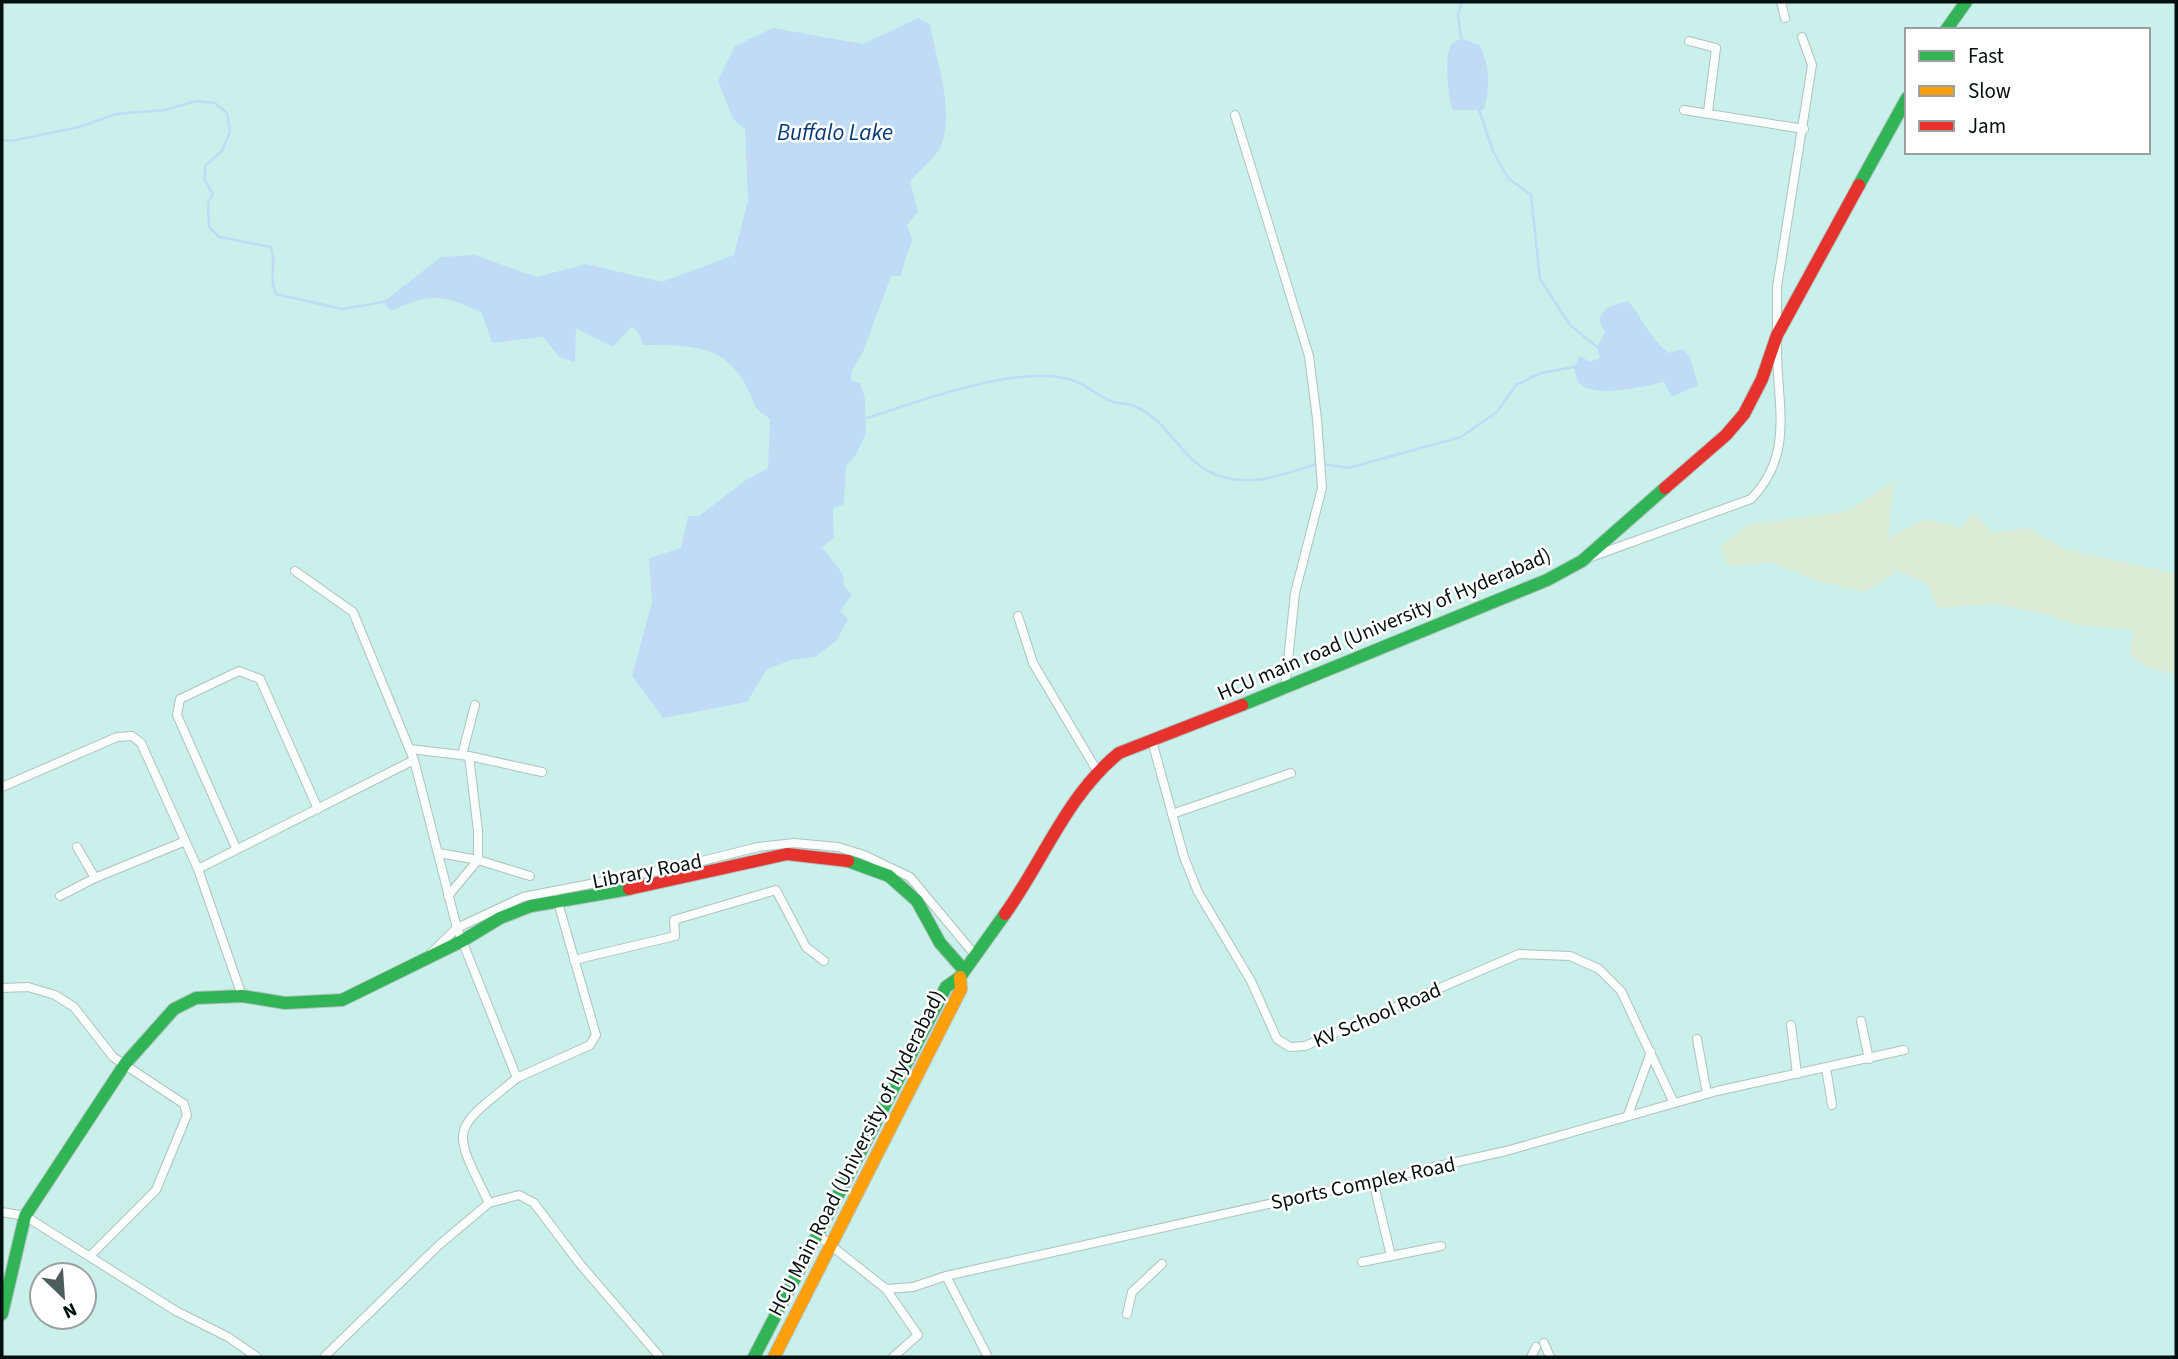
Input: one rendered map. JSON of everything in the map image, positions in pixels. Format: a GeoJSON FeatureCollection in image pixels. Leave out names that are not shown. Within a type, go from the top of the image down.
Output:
{"type":"FeatureCollection","features":[{"type":"Feature","properties":{"kind":"street"},"geometry":{"type":"LineString","coordinates":[[1781,2],[1785,19]]}},
{"type":"Feature","properties":{"kind":"street"},"geometry":{"type":"LineString","coordinates":[[1946,28],[1966,2]]}},
{"type":"Feature","properties":{"kind":"street"},"geometry":{"type":"LineString","coordinates":[[1582,561],[1751,499],[1768,481],[1777,457],[1782,419],[1776,373],[1777,287],[1812,65],[1802,37]]}},
{"type":"Feature","properties":{"kind":"street"},"geometry":{"type":"LineString","coordinates":[[1689,41],[1716,48],[1708,113]]}},
{"type":"Feature","properties":{"kind":"street","name":"HCU main road (University of Hyderabad)"},"geometry":{"type":"LineString","coordinates":[[962,974],[1032,875],[1059,824],[1096,769],[1119,753],[1285,689],[1547,580],[1582,561],[1727,435],[1750,402],[1777,335],[1905,102]]}},
{"type":"Feature","properties":{"kind":"street"},"geometry":{"type":"LineString","coordinates":[[1684,110],[1804,129]]}},
{"type":"Feature","properties":{"kind":"street"},"geometry":{"type":"LineString","coordinates":[[1235,115],[1310,356],[1317,419],[1322,488],[1295,593],[1285,689]]}},
{"type":"Feature","properties":{"kind":"street"},"geometry":{"type":"LineString","coordinates":[[295,571],[353,612],[414,760],[457,928],[517,1078]]}},
{"type":"Feature","properties":{"kind":"street"},"geometry":{"type":"LineString","coordinates":[[1018,616],[1032,663],[1096,769]]}},
{"type":"Feature","properties":{"kind":"street"},"geometry":{"type":"LineString","coordinates":[[236,848],[177,715],[180,699],[239,671],[260,679],[318,809]]}},
{"type":"Feature","properties":{"kind":"street"},"geometry":{"type":"LineString","coordinates":[[448,895],[478,860],[478,831],[465,756],[475,705]]}},
{"type":"Feature","properties":{"kind":"street"},"geometry":{"type":"LineString","coordinates":[[2,788],[117,737],[132,736],[141,743],[183,842],[198,869],[242,996]]}},
{"type":"Feature","properties":{"kind":"street","name":"KV School Road"},"geometry":{"type":"LineString","coordinates":[[1152,741],[1172,814],[1199,892],[1245,970],[1277,1039],[1290,1046],[1305,1046],[1507,959],[1530,953],[1585,961],[1621,991],[1674,1103]]}},
{"type":"Feature","properties":{"kind":"street"},"geometry":{"type":"LineString","coordinates":[[410,749],[465,756],[542,772]]}},
{"type":"Feature","properties":{"kind":"street"},"geometry":{"type":"LineString","coordinates":[[198,869],[414,760]]}},
{"type":"Feature","properties":{"kind":"street"},"geometry":{"type":"LineString","coordinates":[[1172,814],[1292,773]]}},
{"type":"Feature","properties":{"kind":"street"},"geometry":{"type":"LineString","coordinates":[[60,895],[183,842]]}},
{"type":"Feature","properties":{"kind":"street","name":"Library Road"},"geometry":{"type":"LineString","coordinates":[[426,958],[457,928],[523,897],[556,895],[758,847],[794,843],[838,847],[882,862],[910,877],[975,956]]}},
{"type":"Feature","properties":{"kind":"street"},"geometry":{"type":"LineString","coordinates":[[77,847],[86,867],[95,878]]}},
{"type":"Feature","properties":{"kind":"street"},"geometry":{"type":"LineString","coordinates":[[439,853],[478,860],[530,876]]}},
{"type":"Feature","properties":{"kind":"street"},"geometry":{"type":"LineString","coordinates":[[2,1314],[25,1216],[81,1126],[125,1064],[174,1009],[196,998],[242,996],[285,1003],[342,1000],[462,941],[515,911],[556,895],[663,882],[764,856],[799,854],[838,858],[872,868],[901,885],[917,901],[962,974]]}},
{"type":"Feature","properties":{"kind":"street"},"geometry":{"type":"LineString","coordinates":[[83,884],[86,867]]}},
{"type":"Feature","properties":{"kind":"street"},"geometry":{"type":"LineString","coordinates":[[574,960],[675,936],[674,920],[776,890],[806,947],[824,961]]}},
{"type":"Feature","properties":{"kind":"street"},"geometry":{"type":"LineString","coordinates":[[489,1203],[463,1150],[466,1121],[517,1078],[590,1045],[596,1035],[556,895]]}},
{"type":"Feature","properties":{"kind":"street","name":"HCU Main Road (University of Hyderabad)"},"geometry":{"type":"LineString","coordinates":[[754,1357],[946,987],[962,974]]}},
{"type":"Feature","properties":{"kind":"street","name":"HCU Main Road (University of Hyderabad)"},"geometry":{"type":"LineString","coordinates":[[774,1357],[833,1246],[961,989],[962,974]]}},
{"type":"Feature","properties":{"kind":"street"},"geometry":{"type":"LineString","coordinates":[[2,988],[28,987],[55,995],[74,1007],[113,1057],[179,1098],[187,1115],[162,1181],[90,1256]]}},
{"type":"Feature","properties":{"kind":"street"},"geometry":{"type":"LineString","coordinates":[[1861,1021],[1869,1059]]}},
{"type":"Feature","properties":{"kind":"street"},"geometry":{"type":"LineString","coordinates":[[1791,1025],[1797,1074]]}},
{"type":"Feature","properties":{"kind":"street"},"geometry":{"type":"LineString","coordinates":[[1698,1039],[1707,1094]]}},
{"type":"Feature","properties":{"kind":"street","name":"Sports Complex Road"},"geometry":{"type":"LineString","coordinates":[[886,1289],[913,1287],[946,1276],[1506,1151],[1707,1094],[1903,1050]]}},
{"type":"Feature","properties":{"kind":"street"},"geometry":{"type":"LineString","coordinates":[[1628,1115],[1651,1052]]}},
{"type":"Feature","properties":{"kind":"street"},"geometry":{"type":"LineString","coordinates":[[1826,1068],[1832,1105]]}},
{"type":"Feature","properties":{"kind":"street"},"geometry":{"type":"LineString","coordinates":[[1373,1181],[1391,1256]]}},
{"type":"Feature","properties":{"kind":"street"},"geometry":{"type":"LineString","coordinates":[[324,1357],[439,1245],[489,1203],[519,1195],[534,1203],[580,1264],[660,1357]]}},
{"type":"Feature","properties":{"kind":"street"},"geometry":{"type":"LineString","coordinates":[[2,1212],[25,1216],[257,1357]]}},
{"type":"Feature","properties":{"kind":"street"},"geometry":{"type":"LineString","coordinates":[[819,1236],[886,1289],[918,1335],[893,1357]]}},
{"type":"Feature","properties":{"kind":"street"},"geometry":{"type":"LineString","coordinates":[[1362,1262],[1441,1246]]}},
{"type":"Feature","properties":{"kind":"street"},"geometry":{"type":"LineString","coordinates":[[1127,1314],[1132,1292],[1162,1264]]}},
{"type":"Feature","properties":{"kind":"street"},"geometry":{"type":"LineString","coordinates":[[946,1276],[988,1357]]}},
{"type":"Feature","properties":{"kind":"street"},"geometry":{"type":"LineString","coordinates":[[1531,1357],[1540,1345],[1550,1357]]}},
{"type":"Feature","properties":{"kind":"shaded area"},"geometry":{"type":"Polygon","coordinates":[[[2,2],[2176,2],[2176,1357],[2,1357],[2,2]]]}},
{"type":"Feature","properties":{"kind":"green space"},"geometry":{"type":"Polygon","coordinates":[[[1894,481],[1888,537],[1926,519],[1961,528],[1974,512],[1992,533],[2029,528],[2064,549],[2176,574],[2176,673],[2152,669],[2129,656],[2134,630],[2077,625],[2044,614],[1996,604],[1938,608],[1927,584],[1897,571],[1865,592],[1820,582],[1774,563],[1728,566],[1720,547],[1747,525],[1848,511],[1894,481]]]}},
{"type":"Feature","properties":{"kind":"water","name":"Buffalo Lake"},"geometry":{"type":"Polygon","coordinates":[[[918,18],[930,24],[943,84],[945,129],[937,153],[910,181],[918,211],[907,225],[912,240],[900,276],[891,276],[863,352],[852,370],[851,380],[860,383],[865,398],[866,433],[856,455],[846,466],[844,504],[833,509],[834,538],[822,547],[843,574],[844,586],[852,595],[840,611],[848,619],[836,641],[815,657],[791,660],[767,669],[747,702],[663,718],[632,676],[652,602],[649,558],[681,548],[688,516],[699,516],[746,480],[768,468],[770,419],[756,408],[746,386],[727,361],[703,349],[643,345],[632,326],[613,347],[576,328],[575,362],[559,357],[543,337],[492,343],[482,313],[457,302],[427,299],[391,311],[383,302],[441,257],[474,255],[537,277],[586,264],[662,282],[734,255],[748,200],[745,129],[733,119],[718,81],[735,46],[773,28],[863,44],[918,18]]]}},
{"type":"Feature","properties":{"kind":"water"},"geometry":{"type":"Polygon","coordinates":[[[1461,38],[1479,45],[1483,52],[1488,86],[1483,110],[1453,110],[1451,104],[1448,87],[1449,50],[1451,45],[1461,38]]]}},
{"type":"Feature","properties":{"kind":"water"},"geometry":{"type":"Polygon","coordinates":[[[1628,301],[1663,348],[1669,353],[1683,349],[1690,357],[1698,385],[1672,397],[1664,382],[1607,391],[1586,388],[1579,383],[1574,367],[1580,356],[1590,362],[1600,358],[1597,347],[1605,333],[1599,319],[1606,308],[1628,301]]]}},
{"type":"Feature","properties":{"kind":"waterway"},"geometry":{"type":"LineString","coordinates":[[1461,38],[1458,15],[1462,2]]}},
{"type":"Feature","properties":{"kind":"waterway"},"geometry":{"type":"LineString","coordinates":[[2,140],[11,141],[79,127],[116,114],[165,110],[196,101],[215,103],[227,113],[230,132],[222,151],[205,166],[205,181],[213,194],[208,203],[209,227],[219,237],[271,247],[276,294],[342,309],[383,302]]}},
{"type":"Feature","properties":{"kind":"waterway"},"geometry":{"type":"LineString","coordinates":[[1479,110],[1493,151],[1508,178],[1531,195],[1540,279],[1570,325],[1597,347]]}},
{"type":"Feature","properties":{"kind":"waterway"},"geometry":{"type":"LineString","coordinates":[[1323,464],[1348,468],[1461,437],[1497,412],[1516,385],[1541,373],[1574,367]]}},
{"type":"Feature","properties":{"kind":"waterway"},"geometry":{"type":"LineString","coordinates":[[867,418],[992,381],[1018,377],[1064,378],[1077,382],[1111,401],[1132,405],[1148,414],[1195,462],[1209,472],[1227,478],[1249,480],[1317,464]]}},
{"type":"Feature","properties":{"kind":"traffic: fast"},"geometry":{"type":"LineString","coordinates":[[1947,28],[1966,2]]}},
{"type":"Feature","properties":{"kind":"traffic: fast"},"geometry":{"type":"LineString","coordinates":[[1859,185],[1905,102]]}},
{"type":"Feature","properties":{"kind":"traffic: fast"},"geometry":{"type":"LineString","coordinates":[[1242,705],[1547,580],[1582,561],[1665,488]]}},
{"type":"Feature","properties":{"kind":"traffic: fast"},"geometry":{"type":"LineString","coordinates":[[848,861],[889,876],[917,901],[940,943],[964,970]]}},
{"type":"Feature","properties":{"kind":"traffic: fast"},"geometry":{"type":"LineString","coordinates":[[2,1314],[25,1216],[125,1064],[174,1009],[196,998],[242,996],[285,1003],[342,1000],[462,941],[500,918],[531,906],[629,889]]}},
{"type":"Feature","properties":{"kind":"traffic: fast"},"geometry":{"type":"LineString","coordinates":[[754,1357],[946,987],[960,977],[1005,914]]}},
{"type":"Feature","properties":{"kind":"traffic: slow"},"geometry":{"type":"LineString","coordinates":[[774,1357],[961,989],[960,977]]}},
{"type":"Feature","properties":{"kind":"traffic: jam"},"geometry":{"type":"LineString","coordinates":[[1665,488],[1726,435],[1744,414],[1762,379],[1777,335],[1859,185]]}},
{"type":"Feature","properties":{"kind":"traffic: jam"},"geometry":{"type":"LineString","coordinates":[[1005,914],[1070,808],[1101,770],[1119,753],[1242,705]]}},
{"type":"Feature","properties":{"kind":"traffic: jam"},"geometry":{"type":"LineString","coordinates":[[629,889],[787,854],[848,861]]}}]}
